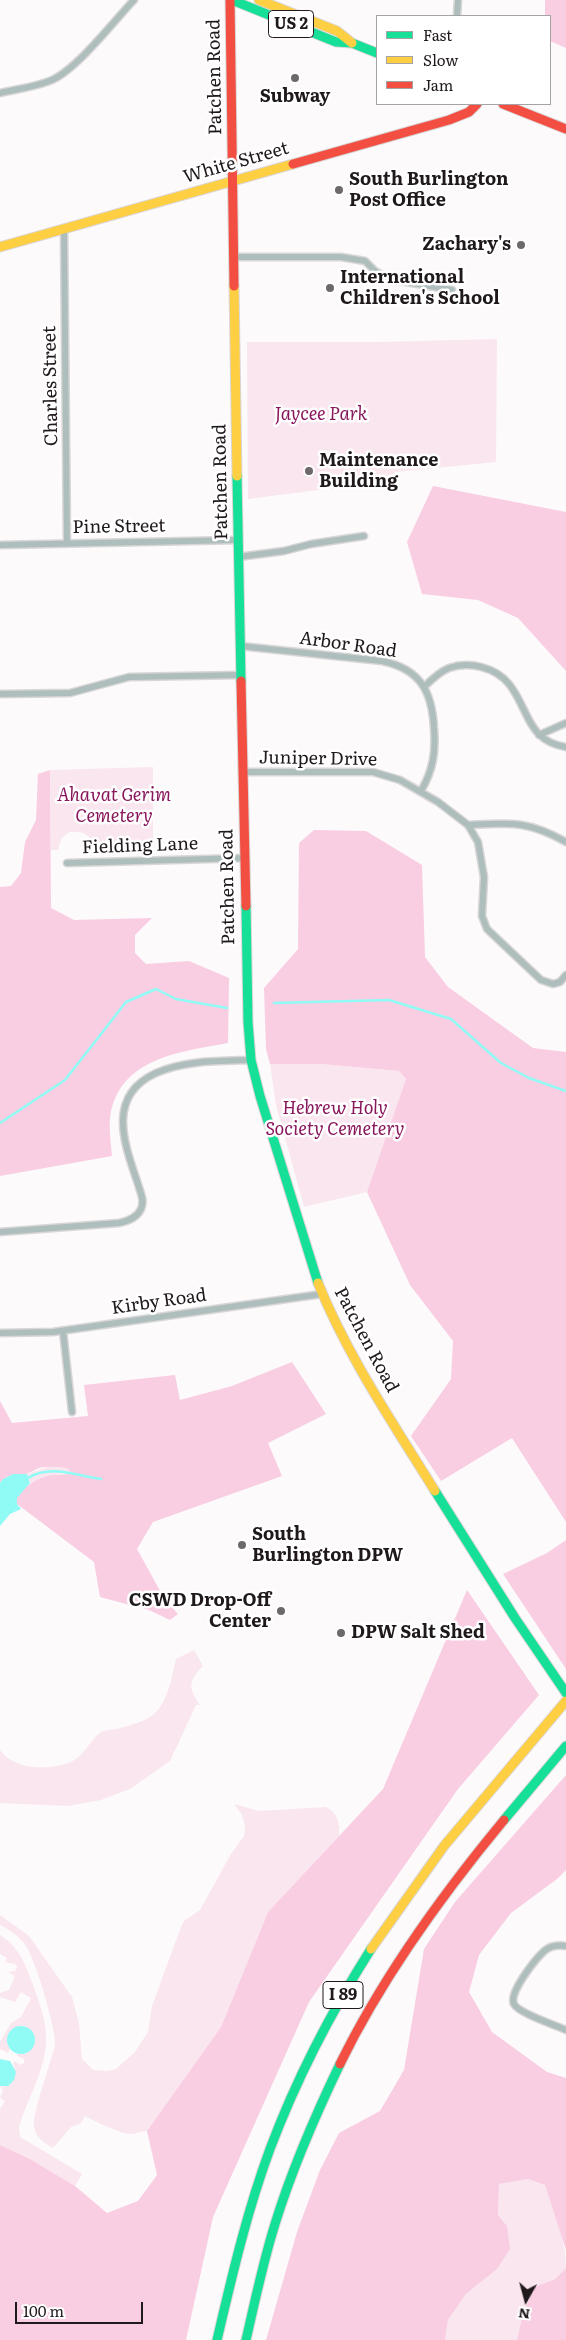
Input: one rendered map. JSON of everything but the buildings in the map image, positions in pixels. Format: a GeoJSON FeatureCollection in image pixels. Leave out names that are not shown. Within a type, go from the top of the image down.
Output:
{"type":"FeatureCollection","features":[{"type":"Feature","properties":{"kind":"main road","name":"US 2"},"geometry":{"type":"LineString","coordinates":[[231,0],[336,42],[352,43],[376,53]]}},
{"type":"Feature","properties":{"kind":"main road","name":"Patchen Road"},"geometry":{"type":"LineString","coordinates":[[231,0],[240,675],[248,1022],[251,1060],[268,1122],[322,1294],[336,1327],[359,1368],[496,1590],[566,1693]]}},
{"type":"Feature","properties":{"kind":"main road","name":"US 2"},"geometry":{"type":"LineString","coordinates":[[259,0],[338,31],[352,43]]}},
{"type":"Feature","properties":{"kind":"main road","name":"White Street"},"geometry":{"type":"LineString","coordinates":[[0,248],[233,180],[449,120],[469,112],[476,105]]}},
{"type":"Feature","properties":{"kind":"main road"},"geometry":{"type":"LineString","coordinates":[[506,105],[566,129]]}},
{"type":"Feature","properties":{"kind":"main road","name":"I 89"},"geometry":{"type":"LineString","coordinates":[[217,2340],[239,2248],[262,2175],[294,2091],[329,2020],[378,1938],[427,1869],[490,1789],[566,1701]]}},
{"type":"Feature","properties":{"kind":"main road","name":"I 89"},"geometry":{"type":"LineString","coordinates":[[246,2340],[275,2223],[314,2120],[355,2035],[395,1966],[443,1897],[493,1831],[566,1746]]}},
{"type":"Feature","properties":{"kind":"street"},"geometry":{"type":"LineString","coordinates":[[0,93],[40,84],[58,77],[82,55],[134,0]]}},
{"type":"Feature","properties":{"kind":"street"},"geometry":{"type":"LineString","coordinates":[[458,0],[458,15]]}},
{"type":"Feature","properties":{"kind":"street","name":"Charles Street"},"geometry":{"type":"LineString","coordinates":[[64,229],[67,543]]}},
{"type":"Feature","properties":{"kind":"street"},"geometry":{"type":"LineString","coordinates":[[234,257],[341,257],[365,261],[375,271],[389,279],[452,290]]}},
{"type":"Feature","properties":{"kind":"street"},"geometry":{"type":"LineString","coordinates":[[238,557],[284,552],[311,544],[364,536]]}},
{"type":"Feature","properties":{"kind":"street","name":"Pine Street"},"geometry":{"type":"LineString","coordinates":[[0,545],[238,540]]}},
{"type":"Feature","properties":{"kind":"street","name":"Arbor Road"},"geometry":{"type":"LineString","coordinates":[[240,646],[391,663],[408,670],[424,687],[433,715],[435,752],[431,773],[421,791]]}},
{"type":"Feature","properties":{"kind":"street"},"geometry":{"type":"LineString","coordinates":[[424,687],[435,676],[448,669],[473,666],[489,670],[501,676],[510,685],[527,720],[539,735],[549,742],[566,747]]}},
{"type":"Feature","properties":{"kind":"street"},"geometry":{"type":"LineString","coordinates":[[0,694],[70,693],[129,677],[240,675]]}},
{"type":"Feature","properties":{"kind":"street"},"geometry":{"type":"LineString","coordinates":[[539,735],[566,723]]}},
{"type":"Feature","properties":{"kind":"street","name":"Juniper Drive"},"geometry":{"type":"LineString","coordinates":[[242,772],[373,772],[390,776],[421,791],[468,825],[478,842],[484,885],[482,916],[487,929],[541,980],[553,984],[562,980],[566,975]]}},
{"type":"Feature","properties":{"kind":"street"},"geometry":{"type":"LineString","coordinates":[[468,825],[521,823],[538,828],[566,842]]}},
{"type":"Feature","properties":{"kind":"street","name":"Fielding Lane"},"geometry":{"type":"LineString","coordinates":[[66,863],[244,858]]}},
{"type":"Feature","properties":{"kind":"street"},"geometry":{"type":"LineString","coordinates":[[0,1232],[119,1223],[136,1216],[142,1208],[143,1200],[129,1158],[122,1127],[124,1106],[133,1090],[151,1076],[173,1068],[204,1062],[251,1060]]}},
{"type":"Feature","properties":{"kind":"street","name":"Kirby Road"},"geometry":{"type":"LineString","coordinates":[[0,1333],[37,1334],[63,1331],[322,1294]]}},
{"type":"Feature","properties":{"kind":"street"},"geometry":{"type":"LineString","coordinates":[[63,1331],[72,1412]]}},
{"type":"Feature","properties":{"kind":"street"},"geometry":{"type":"LineString","coordinates":[[566,1946],[556,1945],[544,1951],[517,1986],[512,1998],[514,2005],[521,2010],[566,2030]]}},
{"type":"Feature","properties":{"kind":"green space","name":"Jaycee Park"},"geometry":{"type":"Polygon","coordinates":[[[497,339],[496,462],[395,472],[396,480],[248,499],[247,342],[381,342],[497,339]]]}},
{"type":"Feature","properties":{"kind":"green space","name":"Ahavat Gerim Cemetery"},"geometry":{"type":"Polygon","coordinates":[[[153,767],[153,850],[102,850],[84,833],[69,832],[61,839],[58,850],[51,850],[50,770],[153,767]]]}},
{"type":"Feature","properties":{"kind":"green space","name":"Hebrew Holy Society Cemetery"},"geometry":{"type":"Polygon","coordinates":[[[270,1064],[321,1064],[399,1071],[406,1079],[367,1192],[304,1207],[276,1105],[270,1064]]]}},
{"type":"Feature","properties":{"kind":"green space"},"geometry":{"type":"Polygon","coordinates":[[[50,1466],[67,1468],[72,1472],[53,1475],[30,1483],[27,1474],[50,1466]]]}},
{"type":"Feature","properties":{"kind":"green space"},"geometry":{"type":"Polygon","coordinates":[[[194,1650],[203,1666],[192,1680],[191,1685],[193,1694],[200,1705],[196,1705],[170,1761],[130,1789],[101,1800],[68,1806],[0,1803],[0,1750],[14,1762],[32,1767],[53,1767],[71,1762],[80,1756],[101,1732],[133,1725],[154,1714],[162,1704],[167,1692],[176,1659],[194,1650]]]}},
{"type":"Feature","properties":{"kind":"green space"},"geometry":{"type":"Polygon","coordinates":[[[234,1804],[259,1811],[326,1807],[336,1815],[339,1836],[268,1912],[221,2027],[147,2131],[133,2134],[121,2132],[85,2116],[81,2123],[71,2127],[53,2148],[43,2142],[38,2136],[34,2120],[55,2045],[53,2026],[40,1979],[30,1953],[18,1937],[0,1925],[0,1915],[29,1936],[72,1997],[79,2023],[82,2059],[93,2070],[107,2071],[116,2069],[135,2052],[148,2032],[152,2006],[184,1921],[200,1910],[231,1854],[244,1836],[245,1826],[242,1815],[234,1804]]]}},
{"type":"Feature","properties":{"kind":"green space"},"geometry":{"type":"Polygon","coordinates":[[[0,1935],[12,1944],[24,1962],[39,2002],[46,2031],[43,2061],[22,2116],[19,2127],[20,2137],[82,2174],[75,2186],[30,2159],[0,2145],[0,2109],[5,2101],[0,2098],[3,2091],[0,2086],[3,2087],[15,2067],[13,2064],[15,2061],[20,2065],[24,2063],[24,2059],[17,2056],[18,2054],[30,2051],[34,2046],[35,2039],[24,2026],[15,2028],[8,2044],[10,2049],[8,2053],[0,2049],[0,2042],[11,2023],[21,2017],[31,1998],[21,1992],[15,2002],[0,1997],[0,1993],[9,1990],[15,1976],[8,1972],[15,1971],[17,1967],[15,1964],[5,1962],[7,1958],[0,1954],[0,1935]]]}},
{"type":"Feature","properties":{"kind":"green space"},"geometry":{"type":"Polygon","coordinates":[[[528,2179],[545,2185],[562,2236],[566,2268],[555,2279],[534,2287],[522,2317],[517,2340],[445,2340],[448,2320],[466,2294],[497,2269],[507,2226],[498,2215],[499,2184],[528,2179]]]}},
{"type":"Feature","properties":{"kind":"shaded area"},"geometry":{"type":"Polygon","coordinates":[[[545,0],[566,0],[566,48],[551,41],[551,15],[545,15],[545,0]]]}},
{"type":"Feature","properties":{"kind":"shaded area"},"geometry":{"type":"Polygon","coordinates":[[[433,486],[566,512],[566,671],[518,618],[478,600],[422,594],[407,542],[433,486]]]}},
{"type":"Feature","properties":{"kind":"shaded area"},"geometry":{"type":"Polygon","coordinates":[[[50,770],[51,908],[74,920],[152,918],[135,935],[135,953],[146,964],[189,961],[229,978],[228,1043],[190,1050],[154,1061],[138,1070],[125,1082],[115,1098],[110,1118],[112,1156],[0,1176],[0,887],[11,886],[21,873],[25,842],[36,820],[38,774],[50,770]]]}},
{"type":"Feature","properties":{"kind":"shaded area"},"geometry":{"type":"Polygon","coordinates":[[[314,830],[366,831],[422,865],[425,957],[448,987],[533,1048],[566,1052],[566,1522],[512,1438],[441,1481],[411,1436],[451,1379],[453,1341],[410,1285],[367,1192],[406,1079],[399,1071],[321,1064],[270,1064],[266,1049],[264,988],[298,949],[299,843],[314,830]]]}},
{"type":"Feature","properties":{"kind":"shaded area"},"geometry":{"type":"Polygon","coordinates":[[[292,1362],[326,1414],[268,1443],[282,1476],[153,1522],[137,1549],[164,1598],[178,1614],[170,1620],[149,1610],[100,1597],[94,1562],[17,1504],[17,1498],[20,1493],[36,1480],[71,1472],[67,1468],[39,1468],[27,1474],[8,1476],[0,1483],[0,1401],[12,1423],[88,1416],[84,1385],[175,1375],[180,1400],[232,1386],[292,1362]]]}},
{"type":"Feature","properties":{"kind":"shaded area"},"geometry":{"type":"Polygon","coordinates":[[[566,1540],[566,1669],[503,1574],[547,1553],[566,1540]]]}},
{"type":"Feature","properties":{"kind":"shaded area"},"geometry":{"type":"Polygon","coordinates":[[[467,1590],[539,1695],[458,1789],[309,2002],[213,2217],[186,2340],[0,2340],[0,2145],[30,2159],[75,2186],[107,2213],[138,2201],[157,2175],[147,2131],[221,2027],[268,1912],[383,1789],[467,1590]]]}},
{"type":"Feature","properties":{"kind":"shaded area"},"geometry":{"type":"Polygon","coordinates":[[[566,1775],[566,1870],[557,1879],[511,1913],[479,1955],[469,1992],[492,2032],[547,2072],[566,2078],[566,2250],[545,2185],[528,2179],[499,2184],[498,2215],[507,2226],[510,2249],[497,2269],[466,2294],[448,2320],[445,2340],[266,2340],[297,2232],[320,2170],[339,2133],[380,2111],[404,2070],[424,1949],[455,1902],[566,1775]]]}},
{"type":"Feature","properties":{"kind":"shaded area"},"geometry":{"type":"Polygon","coordinates":[[[566,2268],[566,2340],[517,2340],[522,2317],[534,2287],[555,2279],[566,2268]]]}},
{"type":"Feature","properties":{"kind":"water"},"geometry":{"type":"Polygon","coordinates":[[[13,1474],[27,1474],[30,1483],[17,1498],[17,1504],[21,1509],[10,1514],[0,1526],[0,1483],[3,1479],[13,1474]]]}},
{"type":"Feature","properties":{"kind":"water"},"geometry":{"type":"Polygon","coordinates":[[[21,2026],[31,2030],[35,2040],[31,2050],[21,2054],[11,2050],[7,2040],[11,2030],[21,2026]]]}},
{"type":"Feature","properties":{"kind":"water"},"geometry":{"type":"Polygon","coordinates":[[[0,2059],[10,2061],[16,2072],[14,2080],[8,2086],[0,2086],[0,2059]]]}},
{"type":"Feature","properties":{"kind":"waterway"},"geometry":{"type":"LineString","coordinates":[[0,1123],[65,1080],[126,1002],[156,989],[176,999],[227,1008]]}},
{"type":"Feature","properties":{"kind":"waterway"},"geometry":{"type":"LineString","coordinates":[[274,1003],[389,1000],[451,1019],[501,1063],[529,1078],[566,1091]]}},
{"type":"Feature","properties":{"kind":"waterway"},"geometry":{"type":"LineString","coordinates":[[28,1478],[37,1474],[55,1471],[101,1479]]}},
{"type":"Feature","properties":{"kind":"traffic: fast"},"geometry":{"type":"LineString","coordinates":[[232,0],[336,42],[352,43],[376,53]]}},
{"type":"Feature","properties":{"kind":"traffic: fast"},"geometry":{"type":"LineString","coordinates":[[237,476],[241,681]]}},
{"type":"Feature","properties":{"kind":"traffic: fast"},"geometry":{"type":"LineString","coordinates":[[246,906],[248,1022],[251,1060],[260,1096],[318,1283]]}},
{"type":"Feature","properties":{"kind":"traffic: fast"},"geometry":{"type":"LineString","coordinates":[[435,1491],[515,1618],[566,1693]]}},
{"type":"Feature","properties":{"kind":"traffic: fast"},"geometry":{"type":"LineString","coordinates":[[504,1820],[566,1746]]}},
{"type":"Feature","properties":{"kind":"traffic: fast"},"geometry":{"type":"LineString","coordinates":[[217,2340],[247,2220],[280,2123],[315,2047],[371,1949]]}},
{"type":"Feature","properties":{"kind":"traffic: fast"},"geometry":{"type":"LineString","coordinates":[[246,2340],[259,2282],[282,2203],[304,2143],[340,2064]]}},
{"type":"Feature","properties":{"kind":"traffic: slow"},"geometry":{"type":"LineString","coordinates":[[259,0],[337,31],[352,43]]}},
{"type":"Feature","properties":{"kind":"traffic: slow"},"geometry":{"type":"LineString","coordinates":[[0,247],[293,164]]}},
{"type":"Feature","properties":{"kind":"traffic: slow"},"geometry":{"type":"LineString","coordinates":[[234,286],[237,476]]}},
{"type":"Feature","properties":{"kind":"traffic: slow"},"geometry":{"type":"LineString","coordinates":[[318,1283],[357,1363],[435,1491]]}},
{"type":"Feature","properties":{"kind":"traffic: slow"},"geometry":{"type":"LineString","coordinates":[[371,1949],[444,1846],[566,1701]]}},
{"type":"Feature","properties":{"kind":"traffic: jam"},"geometry":{"type":"LineString","coordinates":[[230,0],[234,286]]}},
{"type":"Feature","properties":{"kind":"traffic: jam"},"geometry":{"type":"LineString","coordinates":[[293,164],[449,120],[469,112],[476,105]]}},
{"type":"Feature","properties":{"kind":"traffic: jam"},"geometry":{"type":"LineString","coordinates":[[506,105],[566,129]]}},
{"type":"Feature","properties":{"kind":"traffic: jam"},"geometry":{"type":"LineString","coordinates":[[241,681],[246,906]]}},
{"type":"Feature","properties":{"kind":"traffic: jam"},"geometry":{"type":"LineString","coordinates":[[340,2064],[375,1999],[414,1938],[504,1820]]}},
{"type":"Feature","properties":{"kind":"place","name":"Subway"},"geometry":{"type":"Point","coordinates":[295,78]}},
{"type":"Feature","properties":{"kind":"place","name":"South Burlington Post Office"},"geometry":{"type":"Point","coordinates":[339,190]}},
{"type":"Feature","properties":{"kind":"place","name":"Zachary's"},"geometry":{"type":"Point","coordinates":[521,245]}},
{"type":"Feature","properties":{"kind":"place","name":"International Children's School"},"geometry":{"type":"Point","coordinates":[330,288]}},
{"type":"Feature","properties":{"kind":"place","name":"Maintenance Building"},"geometry":{"type":"Point","coordinates":[309,471]}},
{"type":"Feature","properties":{"kind":"place","name":"South Burlington DPW"},"geometry":{"type":"Point","coordinates":[242,1545]}},
{"type":"Feature","properties":{"kind":"place","name":"CSWD Drop-Off Center"},"geometry":{"type":"Point","coordinates":[281,1611]}},
{"type":"Feature","properties":{"kind":"place","name":"DPW Salt Shed"},"geometry":{"type":"Point","coordinates":[341,1633]}}]}
